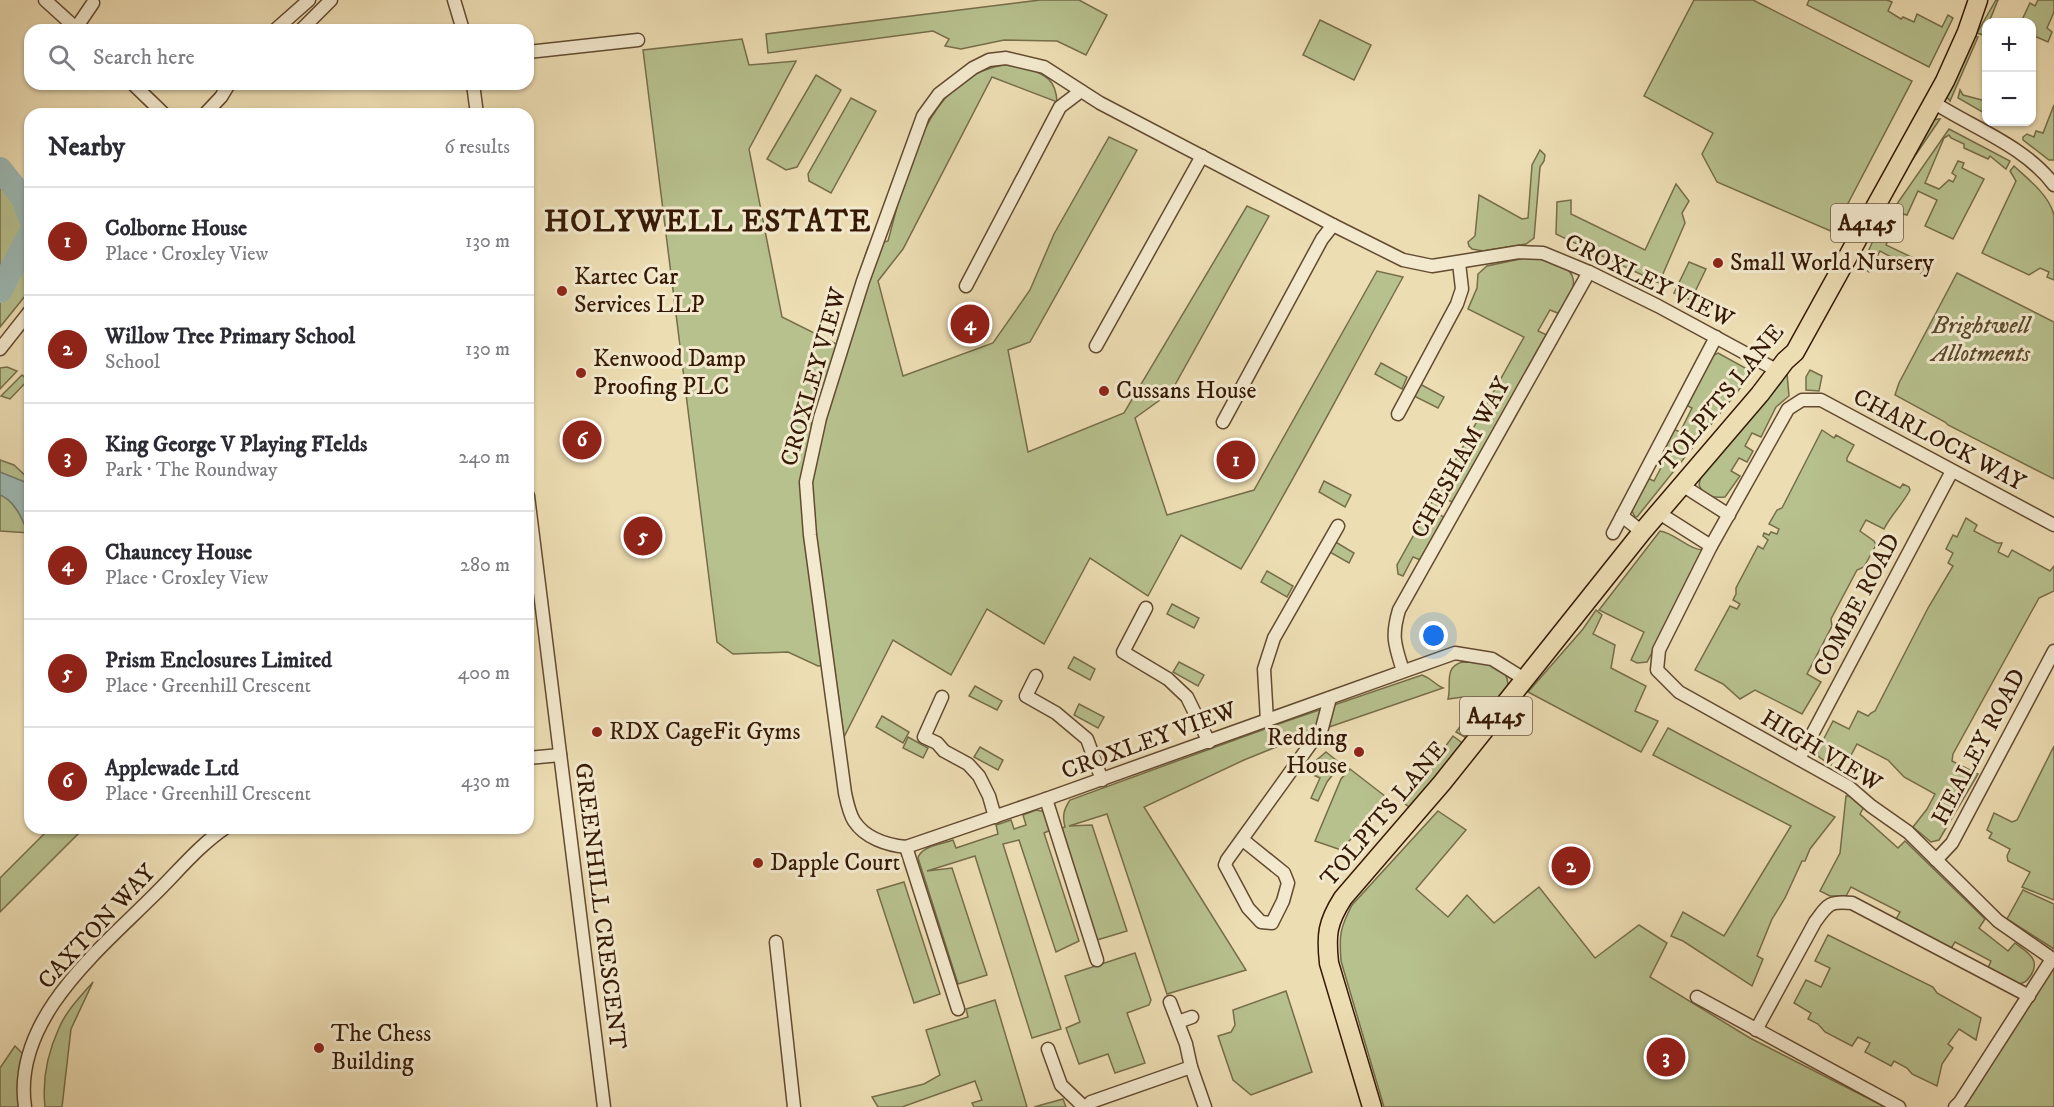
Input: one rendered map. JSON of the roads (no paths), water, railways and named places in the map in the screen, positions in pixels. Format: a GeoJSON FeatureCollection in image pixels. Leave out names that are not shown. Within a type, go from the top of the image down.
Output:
{"type":"FeatureCollection","features":[{"type":"Feature","properties":{"kind":"main road","name":"TOLPITS LANE"},"geometry":{"type":"LineString","coordinates":[[1369,1106],[1329,963],[1326,939],[1331,917],[1343,898],[1430,798],[1526,680],[1642,532],[1799,345],[1933,102],[1967,32],[1978,0]]}},
{"type":"Feature","properties":{"kind":"street"},"geometry":{"type":"LineString","coordinates":[[45,0],[71,24]]}},
{"type":"Feature","properties":{"kind":"street"},"geometry":{"type":"LineString","coordinates":[[282,24],[309,0]]}},
{"type":"Feature","properties":{"kind":"street"},"geometry":{"type":"LineString","coordinates":[[307,24],[331,0]]}},
{"type":"Feature","properties":{"kind":"street"},"geometry":{"type":"LineString","coordinates":[[454,0],[461,24]]}},
{"type":"Feature","properties":{"kind":"street"},"geometry":{"type":"LineString","coordinates":[[80,24],[93,3]]}},
{"type":"Feature","properties":{"kind":"street"},"geometry":{"type":"LineString","coordinates":[[534,51],[638,40]]}},
{"type":"Feature","properties":{"kind":"street","name":"CROXLEY VIEW"},"geometry":{"type":"LineString","coordinates":[[1526,680],[1492,659],[1455,653],[1102,780],[906,847],[893,846],[880,841],[866,833],[854,822],[845,793],[810,535],[806,482],[820,418],[863,281],[923,116],[939,94],[973,68],[988,60],[1006,58],[1044,67],[1081,91],[1403,260],[1432,266],[1519,252],[1543,253],[1589,272],[1778,371]]}},
{"type":"Feature","properties":{"kind":"street"},"geometry":{"type":"LineString","coordinates":[[139,90],[158,108]]}},
{"type":"Feature","properties":{"kind":"street"},"geometry":{"type":"LineString","coordinates":[[221,97],[225,90]]}},
{"type":"Feature","properties":{"kind":"street"},"geometry":{"type":"LineString","coordinates":[[211,108],[231,90]]}},
{"type":"Feature","properties":{"kind":"street"},"geometry":{"type":"LineString","coordinates":[[474,90],[476,108]]}},
{"type":"Feature","properties":{"kind":"street"},"geometry":{"type":"LineString","coordinates":[[966,286],[1060,107],[1081,91]]}},
{"type":"Feature","properties":{"kind":"street"},"geometry":{"type":"LineString","coordinates":[[1933,102],[2015,149],[2052,178]]}},
{"type":"Feature","properties":{"kind":"street"},"geometry":{"type":"LineString","coordinates":[[1096,346],[1202,156]]}},
{"type":"Feature","properties":{"kind":"street"},"geometry":{"type":"LineString","coordinates":[[1223,422],[1322,239],[1333,225]]}},
{"type":"Feature","properties":{"kind":"street"},"geometry":{"type":"LineString","coordinates":[[1398,414],[1457,304],[1462,290],[1460,263]]}},
{"type":"Feature","properties":{"kind":"street","name":"CHESHAM WAY"},"geometry":{"type":"LineString","coordinates":[[1403,671],[1395,648],[1393,630],[1399,610],[1589,272]]}},
{"type":"Feature","properties":{"kind":"street"},"geometry":{"type":"LineString","coordinates":[[0,349],[24,318]]}},
{"type":"Feature","properties":{"kind":"street","name":"TOLPITS LANE"},"geometry":{"type":"LineString","coordinates":[[1613,533],[1716,337]]}},
{"type":"Feature","properties":{"kind":"street","name":"CHARLOCK WAY"},"geometry":{"type":"LineString","coordinates":[[1729,515],[1788,409],[1802,400],[1821,400],[2054,525]]}},
{"type":"Feature","properties":{"kind":"street","name":"COMBE ROAD"},"geometry":{"type":"LineString","coordinates":[[1798,759],[1952,471]]}},
{"type":"Feature","properties":{"kind":"street"},"geometry":{"type":"LineString","coordinates":[[1659,513],[1711,546],[1729,515],[1682,485]]}},
{"type":"Feature","properties":{"kind":"street"},"geometry":{"type":"LineString","coordinates":[[1622,516],[1642,532]]}},
{"type":"Feature","properties":{"kind":"street","name":"CROXLEY VIEW"},"geometry":{"type":"LineString","coordinates":[[1267,721],[1264,669],[1274,638],[1338,526]]}},
{"type":"Feature","properties":{"kind":"street","name":"GREENHILL CRESCENT"},"geometry":{"type":"LineString","coordinates":[[534,545],[604,1107]]}},
{"type":"Feature","properties":{"kind":"street","name":"HIGH VIEW"},"geometry":{"type":"LineString","coordinates":[[1711,546],[1659,650],[1657,670],[1679,692],[1849,787],[1908,832],[1998,921],[2053,960]]}},
{"type":"Feature","properties":{"kind":"street"},"geometry":{"type":"LineString","coordinates":[[1146,608],[1123,652],[1168,679],[1187,697],[1209,742]]}},
{"type":"Feature","properties":{"kind":"street","name":"HEALEY ROAD"},"geometry":{"type":"LineString","coordinates":[[1936,860],[1952,843],[2054,651]]}},
{"type":"Feature","properties":{"kind":"street"},"geometry":{"type":"LineString","coordinates":[[1036,676],[1026,696],[1056,713],[1087,740],[1102,780]]}},
{"type":"Feature","properties":{"kind":"street"},"geometry":{"type":"LineString","coordinates":[[942,697],[924,737],[968,764],[979,776],[996,817]]}},
{"type":"Feature","properties":{"kind":"street"},"geometry":{"type":"LineString","coordinates":[[1242,840],[1284,873],[1288,883],[1283,901],[1272,923],[1261,922],[1248,908],[1225,866],[1227,860],[1322,728],[1330,698]]}},
{"type":"Feature","properties":{"kind":"street"},"geometry":{"type":"LineString","coordinates":[[534,757],[560,755]]}},
{"type":"Feature","properties":{"kind":"street","name":"CROXLEY VIEW"},"geometry":{"type":"LineString","coordinates":[[1046,799],[1097,960]]}},
{"type":"Feature","properties":{"kind":"street","name":"CAXTON WAY"},"geometry":{"type":"LineString","coordinates":[[24,1107],[27,1062],[45,1016],[58,995],[178,869],[216,834]]}},
{"type":"Feature","properties":{"kind":"street"},"geometry":{"type":"LineString","coordinates":[[906,847],[958,1009]]}},
{"type":"Feature","properties":{"kind":"street"},"geometry":{"type":"LineString","coordinates":[[1756,1030],[1815,922],[1835,901],[1852,903],[2029,996]]}},
{"type":"Feature","properties":{"kind":"street"},"geometry":{"type":"LineString","coordinates":[[776,942],[794,1107]]}},
{"type":"Feature","properties":{"kind":"street"},"geometry":{"type":"LineString","coordinates":[[1955,1107],[2053,960]]}},
{"type":"Feature","properties":{"kind":"street"},"geometry":{"type":"LineString","coordinates":[[1696,997],[1899,1107]]}},
{"type":"Feature","properties":{"kind":"street"},"geometry":{"type":"LineString","coordinates":[[1170,1002],[1205,1107]]}},
{"type":"Feature","properties":{"kind":"street"},"geometry":{"type":"LineString","coordinates":[[1178,1022],[1191,1017]]}},
{"type":"Feature","properties":{"kind":"street"},"geometry":{"type":"LineString","coordinates":[[1048,1049],[1061,1085],[1085,1107],[1091,1102],[1191,1067]]}},
{"type":"Feature","properties":{"kind":"water"},"geometry":{"type":"Polygon","coordinates":[[[0,472],[24,482],[24,524],[12,504],[0,495],[0,472]]]}},
{"type":"Feature","properties":{"kind":"waterway"},"geometry":{"type":"LineString","coordinates":[[0,169],[24,201]]}},
{"type":"Feature","properties":{"kind":"waterway"},"geometry":{"type":"LineString","coordinates":[[0,291],[24,245]]}},
{"type":"Feature","properties":{"kind":"place","name":"Small World Nursery"},"geometry":{"type":"Point","coordinates":[1718,263]}},
{"type":"Feature","properties":{"kind":"place","name":"Kartec Car Services LLP"},"geometry":{"type":"Point","coordinates":[562,291]}},
{"type":"Feature","properties":{"kind":"place","name":"Chauncey House"},"geometry":{"type":"Point","coordinates":[970,324]}},
{"type":"Feature","properties":{"kind":"place","name":"Kenwood Damp Proofing PLC"},"geometry":{"type":"Point","coordinates":[581,373]}},
{"type":"Feature","properties":{"kind":"place","name":"Cussans House"},"geometry":{"type":"Point","coordinates":[1104,391]}},
{"type":"Feature","properties":{"kind":"place","name":"Applewade Ltd"},"geometry":{"type":"Point","coordinates":[582,440]}},
{"type":"Feature","properties":{"kind":"place","name":"Colborne House"},"geometry":{"type":"Point","coordinates":[1236,460]}},
{"type":"Feature","properties":{"kind":"place","name":"Prism Enclosures Limited"},"geometry":{"type":"Point","coordinates":[643,536]}},
{"type":"Feature","properties":{"kind":"place","name":"RDX CageFit Gyms"},"geometry":{"type":"Point","coordinates":[597,732]}},
{"type":"Feature","properties":{"kind":"place","name":"Redding House"},"geometry":{"type":"Point","coordinates":[1359,752]}},
{"type":"Feature","properties":{"kind":"place","name":"Dapple Court"},"geometry":{"type":"Point","coordinates":[758,863]}},
{"type":"Feature","properties":{"kind":"place","name":"Willow Tree Primary School"},"geometry":{"type":"Point","coordinates":[1571,866]}},
{"type":"Feature","properties":{"kind":"place","name":"The Chess Building"},"geometry":{"type":"Point","coordinates":[319,1048]}},
{"type":"Feature","properties":{"kind":"place","name":"King George V Playing FIelds"},"geometry":{"type":"Point","coordinates":[1666,1057]}},
{"type":"Feature","properties":{"kind":"district","name":"HOLYWELL ESTATE"},"geometry":{"type":"Point","coordinates":[708,222]}},
{"type":"Feature","properties":{"kind":"park label","name":"Brightwell Allotments"},"geometry":{"type":"Point","coordinates":[1981,340]}}]}
